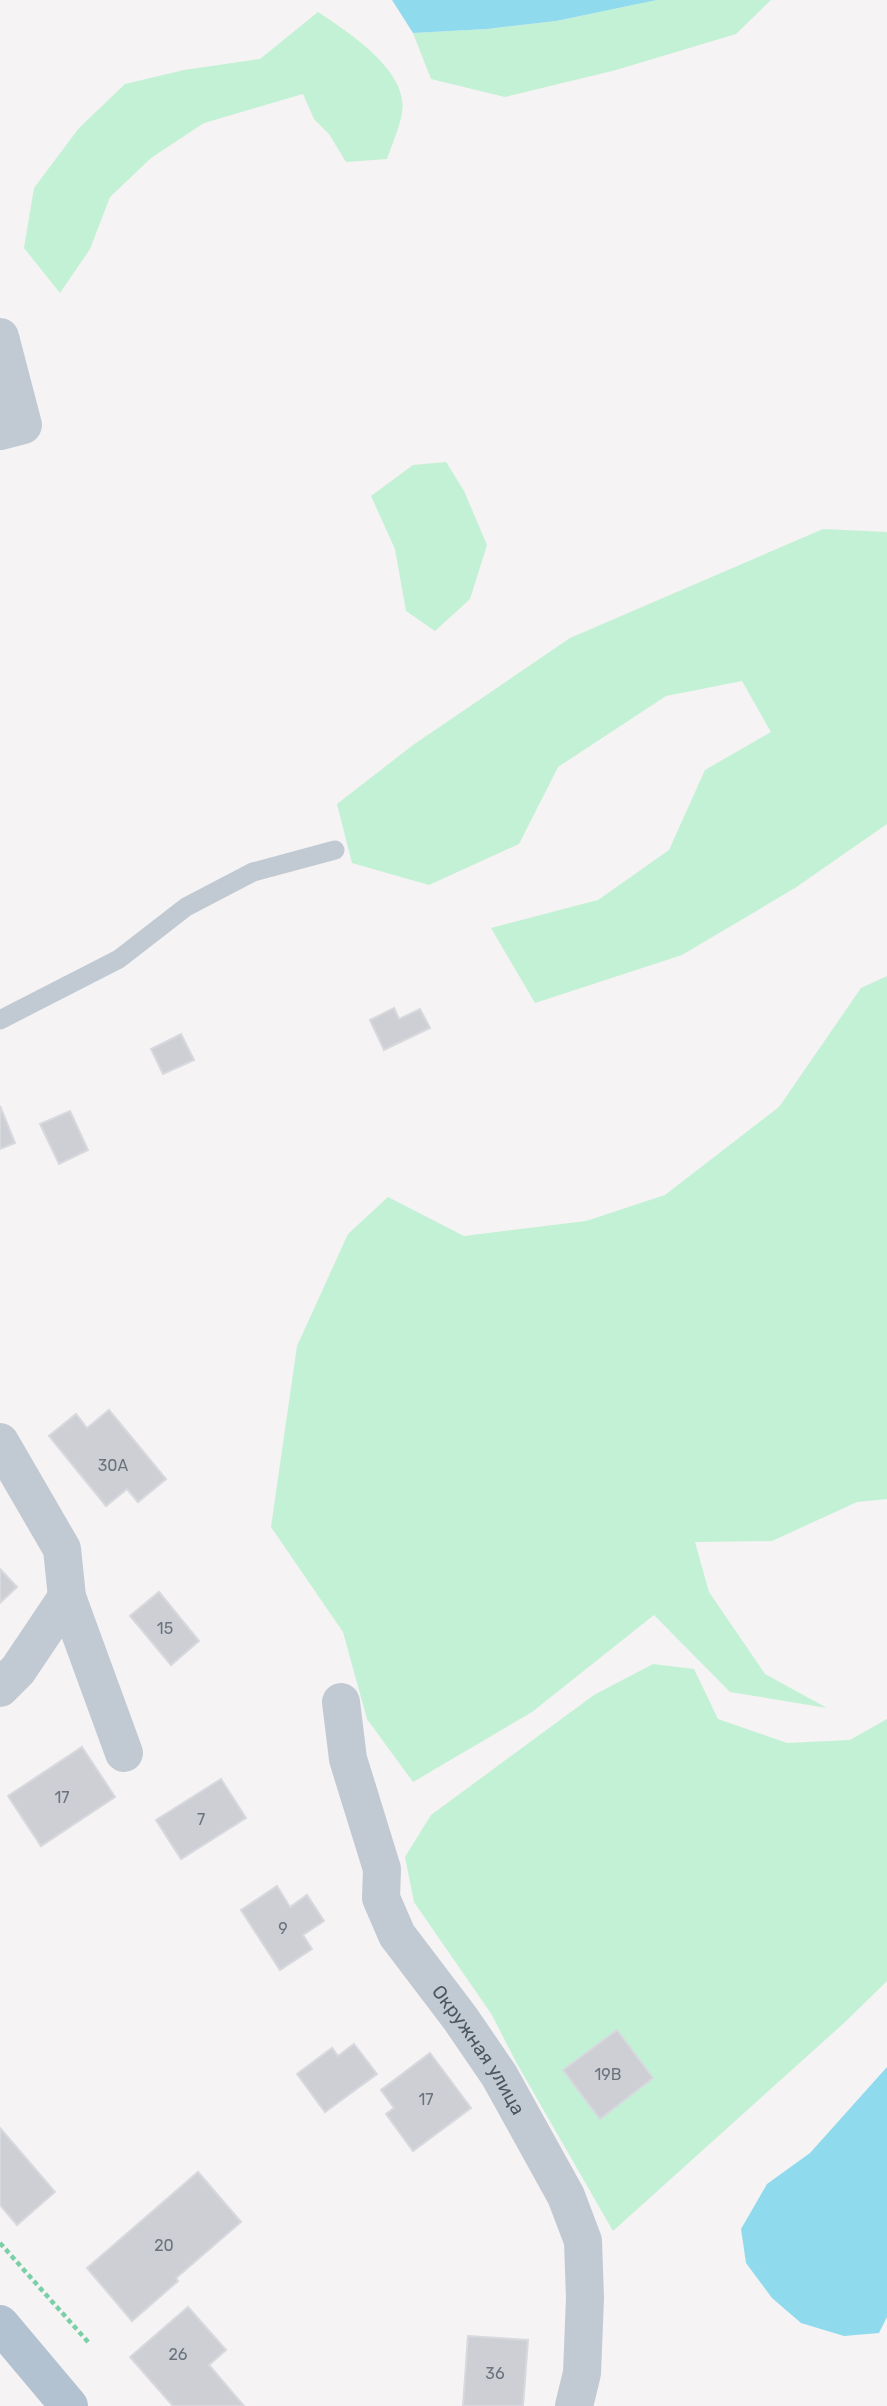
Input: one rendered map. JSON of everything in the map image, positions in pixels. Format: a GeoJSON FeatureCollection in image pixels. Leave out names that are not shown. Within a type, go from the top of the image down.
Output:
{"type":"FeatureCollection","features":[{"type":"Feature","properties":{"kind":"main road"},"geometry":{"type":"LineString","coordinates":[[0,2324],[69,2406]]}},
{"type":"Feature","properties":{"kind":"street"},"geometry":{"type":"LineString","coordinates":[[0,337],[23,425],[0,431]]}},
{"type":"Feature","properties":{"kind":"street"},"geometry":{"type":"LineString","coordinates":[[0,1442],[62,1549],[67,1597],[124,1753]]}},
{"type":"Feature","properties":{"kind":"street"},"geometry":{"type":"LineString","coordinates":[[0,1688],[18,1670],[67,1597]]}},
{"type":"Feature","properties":{"kind":"street","name":"Окружная улица"},"geometry":{"type":"LineString","coordinates":[[341,1702],[348,1759],[382,1869],[380,1898],[397,1935],[499,2075],[566,2196],[583,2241],[585,2298],[582,2373],[575,2406]]}},
{"type":"Feature","properties":{"kind":"lane"},"geometry":{"type":"LineString","coordinates":[[0,1020],[119,959],[186,907],[253,872],[335,850]]}},
{"type":"Feature","properties":{"kind":"path"},"geometry":{"type":"LineString","coordinates":[[0,2243],[89,2343]]}},
{"type":"Feature","properties":{"kind":"green space"},"geometry":{"type":"Polygon","coordinates":[[[657,0],[771,0],[736,34],[616,70],[505,97],[431,79],[413,33],[487,29],[556,21],[657,0]]]}},
{"type":"Feature","properties":{"kind":"green space"},"geometry":{"type":"Polygon","coordinates":[[[318,12],[374,54],[396,82],[402,97],[402,112],[387,159],[346,162],[329,134],[314,119],[303,94],[204,123],[151,158],[110,197],[90,249],[60,293],[24,248],[34,188],[79,128],[125,84],[184,70],[260,59],[318,12]]]}},
{"type":"Feature","properties":{"kind":"green space"},"geometry":{"type":"Polygon","coordinates":[[[446,462],[464,491],[487,545],[470,599],[435,631],[406,611],[395,549],[371,496],[413,465],[446,462]]]}},
{"type":"Feature","properties":{"kind":"green space"},"geometry":{"type":"Polygon","coordinates":[[[823,529],[887,532],[887,824],[795,888],[682,955],[535,1003],[491,928],[598,900],[669,850],[705,770],[771,732],[742,681],[666,696],[558,767],[519,844],[429,885],[352,863],[337,804],[413,745],[570,638],[823,529]]]}},
{"type":"Feature","properties":{"kind":"green space"},"geometry":{"type":"Polygon","coordinates":[[[887,976],[887,1499],[857,1502],[772,1541],[695,1542],[709,1592],[765,1674],[827,1708],[730,1692],[654,1615],[532,1712],[413,1782],[367,1719],[343,1632],[271,1527],[297,1346],[348,1234],[388,1197],[464,1236],[586,1221],[665,1195],[779,1107],[861,988],[887,976]]]}},
{"type":"Feature","properties":{"kind":"green space"},"geometry":{"type":"Polygon","coordinates":[[[653,1664],[694,1669],[718,1719],[787,1743],[850,1740],[887,1719],[887,1981],[613,2231],[492,2015],[414,1902],[405,1857],[431,1815],[594,1695],[653,1664]]]}},
{"type":"Feature","properties":{"kind":"water"},"geometry":{"type":"Polygon","coordinates":[[[392,0],[657,0],[556,21],[487,29],[413,33],[392,0]]]}},
{"type":"Feature","properties":{"kind":"water"},"geometry":{"type":"Polygon","coordinates":[[[887,2067],[887,2317],[879,2333],[844,2336],[801,2323],[772,2298],[746,2263],[741,2229],[767,2184],[810,2153],[887,2067]]]}},
{"type":"Feature","properties":{"kind":"building"},"geometry":{"type":"Polygon","coordinates":[[[394,1008],[399,1019],[420,1009],[430,1028],[384,1050],[370,1020],[394,1008]]]}},
{"type":"Feature","properties":{"kind":"building"},"geometry":{"type":"Polygon","coordinates":[[[181,1034],[194,1060],[163,1074],[151,1049],[181,1034]]]}},
{"type":"Feature","properties":{"kind":"building"},"geometry":{"type":"Polygon","coordinates":[[[0,1106],[15,1143],[0,1149],[0,1106]]]}},
{"type":"Feature","properties":{"kind":"building"},"geometry":{"type":"Polygon","coordinates":[[[70,1111],[88,1150],[59,1164],[40,1124],[70,1111]]]}},
{"type":"Feature","properties":{"kind":"building"},"geometry":{"type":"Polygon","coordinates":[[[109,1410],[166,1479],[138,1502],[127,1489],[106,1506],[49,1436],[76,1414],[87,1428],[109,1410]]]}},
{"type":"Feature","properties":{"kind":"building"},"geometry":{"type":"Polygon","coordinates":[[[0,1569],[17,1587],[0,1603],[0,1569]]]}},
{"type":"Feature","properties":{"kind":"building"},"geometry":{"type":"Polygon","coordinates":[[[159,1592],[199,1641],[171,1665],[130,1616],[159,1592]]]}},
{"type":"Feature","properties":{"kind":"building"},"geometry":{"type":"Polygon","coordinates":[[[82,1747],[115,1797],[41,1846],[8,1796],[82,1747]]]}},
{"type":"Feature","properties":{"kind":"building"},"geometry":{"type":"Polygon","coordinates":[[[221,1779],[246,1818],[181,1859],[156,1820],[221,1779]]]}},
{"type":"Feature","properties":{"kind":"building"},"geometry":{"type":"Polygon","coordinates":[[[277,1886],[290,1907],[307,1895],[324,1921],[303,1935],[312,1949],[280,1970],[241,1910],[277,1886]]]}},
{"type":"Feature","properties":{"kind":"building"},"geometry":{"type":"Polygon","coordinates":[[[617,2030],[653,2078],[600,2119],[563,2070],[617,2030]]]}},
{"type":"Feature","properties":{"kind":"building"},"geometry":{"type":"Polygon","coordinates":[[[354,2044],[377,2074],[325,2112],[297,2074],[332,2048],[338,2056],[354,2044]]]}},
{"type":"Feature","properties":{"kind":"building"},"geometry":{"type":"Polygon","coordinates":[[[430,2053],[471,2108],[413,2151],[386,2114],[394,2108],[381,2090],[430,2053]]]}},
{"type":"Feature","properties":{"kind":"building"},"geometry":{"type":"Polygon","coordinates":[[[0,2128],[55,2192],[17,2225],[0,2205],[0,2128]]]}},
{"type":"Feature","properties":{"kind":"building"},"geometry":{"type":"Polygon","coordinates":[[[198,2172],[241,2222],[176,2278],[178,2281],[132,2321],[87,2268],[198,2172]]]}},
{"type":"Feature","properties":{"kind":"building"},"geometry":{"type":"Polygon","coordinates":[[[188,2307],[226,2350],[209,2365],[244,2406],[173,2406],[130,2357],[188,2307]]]}},
{"type":"Feature","properties":{"kind":"building"},"geometry":{"type":"Polygon","coordinates":[[[468,2336],[528,2340],[523,2406],[463,2406],[468,2336]]]}}]}
